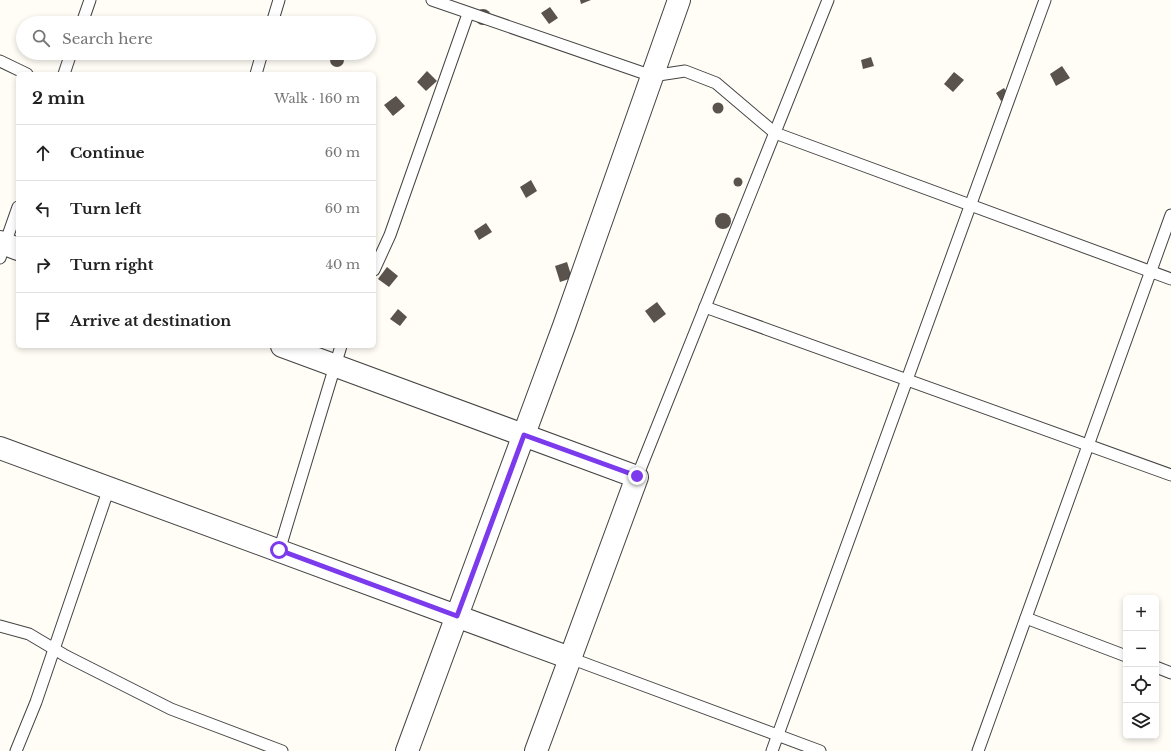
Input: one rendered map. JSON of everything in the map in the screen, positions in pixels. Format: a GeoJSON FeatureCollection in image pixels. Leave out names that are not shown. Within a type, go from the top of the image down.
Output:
{"type":"FeatureCollection","features":[{"type":"Feature","properties":{"kind":"street"},"geometry":{"type":"LineString","coordinates":[[408,751],[524,435],[679,0]]}},
{"type":"Feature","properties":{"kind":"street"},"geometry":{"type":"LineString","coordinates":[[293,348],[338,356],[524,435],[637,476],[536,751]]}},
{"type":"Feature","properties":{"kind":"street"},"geometry":{"type":"LineString","coordinates":[[0,448],[570,658]]}},
{"type":"Feature","properties":{"kind":"lane"},"geometry":{"type":"LineString","coordinates":[[84,16],[90,0]]}},
{"type":"Feature","properties":{"kind":"lane"},"geometry":{"type":"LineString","coordinates":[[274,16],[279,0]]}},
{"type":"Feature","properties":{"kind":"lane"},"geometry":{"type":"LineString","coordinates":[[432,0],[468,14],[652,76],[685,71],[716,83],[775,133],[1171,279]]}},
{"type":"Feature","properties":{"kind":"lane"},"geometry":{"type":"LineString","coordinates":[[637,476],[828,0]]}},
{"type":"Feature","properties":{"kind":"lane"},"geometry":{"type":"LineString","coordinates":[[772,751],[1045,0]]}},
{"type":"Feature","properties":{"kind":"lane"},"geometry":{"type":"LineString","coordinates":[[376,266],[390,236],[468,14]]}},
{"type":"Feature","properties":{"kind":"lane"},"geometry":{"type":"LineString","coordinates":[[65,72],[69,60]]}},
{"type":"Feature","properties":{"kind":"lane"},"geometry":{"type":"LineString","coordinates":[[257,72],[260,60]]}},
{"type":"Feature","properties":{"kind":"lane"},"geometry":{"type":"LineString","coordinates":[[0,61],[23,72]]}},
{"type":"Feature","properties":{"kind":"lane"},"geometry":{"type":"LineString","coordinates":[[6,248],[16,213]]}},
{"type":"Feature","properties":{"kind":"lane"},"geometry":{"type":"LineString","coordinates":[[978,751],[1171,215]]}},
{"type":"Feature","properties":{"kind":"lane"},"geometry":{"type":"LineString","coordinates":[[705,307],[1171,475]]}},
{"type":"Feature","properties":{"kind":"lane"},"geometry":{"type":"LineString","coordinates":[[279,550],[338,356]]}},
{"type":"Feature","properties":{"kind":"lane"},"geometry":{"type":"LineString","coordinates":[[16,751],[36,702],[109,488]]}},
{"type":"Feature","properties":{"kind":"lane"},"geometry":{"type":"LineString","coordinates":[[1026,618],[1123,655]]}},
{"type":"Feature","properties":{"kind":"lane"},"geometry":{"type":"LineString","coordinates":[[0,626],[29,634],[54,649],[171,709],[282,751]]}},
{"type":"Feature","properties":{"kind":"lane"},"geometry":{"type":"LineString","coordinates":[[570,658],[820,751]]}},
{"type":"Feature","properties":{"kind":"lane"},"geometry":{"type":"LineString","coordinates":[[1159,668],[1171,673]]}},
{"type":"Feature","properties":{"kind":"building"},"geometry":{"type":"Polygon","coordinates":[[[580,0],[591,0],[581,4],[580,0]]]}},
{"type":"Feature","properties":{"kind":"building"},"geometry":{"type":"Polygon","coordinates":[[[550,7],[558,18],[549,24],[541,13],[550,7]]]}},
{"type":"Feature","properties":{"kind":"building"},"geometry":{"type":"Polygon","coordinates":[[[483,9],[489,11],[491,17],[489,23],[483,25],[477,23],[475,17],[477,11],[483,9]]]}},
{"type":"Feature","properties":{"kind":"building"},"geometry":{"type":"Polygon","coordinates":[[[871,57],[874,66],[863,69],[861,60],[871,57]]]}},
{"type":"Feature","properties":{"kind":"building"},"geometry":{"type":"Polygon","coordinates":[[[330,60],[344,60],[344,63],[340,67],[334,67],[330,63],[330,60]]]}},
{"type":"Feature","properties":{"kind":"building"},"geometry":{"type":"Polygon","coordinates":[[[1062,66],[1070,78],[1056,86],[1050,74],[1062,66]]]}},
{"type":"Feature","properties":{"kind":"building"},"geometry":{"type":"Polygon","coordinates":[[[427,71],[437,81],[426,91],[417,82],[427,71]]]}},
{"type":"Feature","properties":{"kind":"building"},"geometry":{"type":"Polygon","coordinates":[[[954,72],[964,80],[953,92],[944,84],[954,72]]]}},
{"type":"Feature","properties":{"kind":"building"},"geometry":{"type":"Polygon","coordinates":[[[1004,88],[1009,96],[1001,101],[996,93],[1004,88]]]}},
{"type":"Feature","properties":{"kind":"building"},"geometry":{"type":"Polygon","coordinates":[[[396,96],[405,106],[393,116],[384,105],[396,96]]]}},
{"type":"Feature","properties":{"kind":"building"},"geometry":{"type":"Polygon","coordinates":[[[718,102],[722,104],[724,108],[722,112],[718,114],[714,112],[712,108],[714,104],[718,102]]]}},
{"type":"Feature","properties":{"kind":"building"},"geometry":{"type":"Polygon","coordinates":[[[738,177],[743,182],[738,187],[733,182],[738,177]]]}},
{"type":"Feature","properties":{"kind":"building"},"geometry":{"type":"Polygon","coordinates":[[[531,180],[537,191],[526,198],[520,187],[531,180]]]}},
{"type":"Feature","properties":{"kind":"building"},"geometry":{"type":"Polygon","coordinates":[[[720,213],[726,213],[731,218],[729,227],[726,229],[720,229],[715,224],[715,218],[720,213]]]}},
{"type":"Feature","properties":{"kind":"building"},"geometry":{"type":"Polygon","coordinates":[[[486,223],[492,232],[479,240],[474,231],[486,223]]]}},
{"type":"Feature","properties":{"kind":"building"},"geometry":{"type":"Polygon","coordinates":[[[567,262],[572,278],[560,282],[555,266],[567,262]]]}},
{"type":"Feature","properties":{"kind":"building"},"geometry":{"type":"Polygon","coordinates":[[[387,267],[398,276],[389,287],[378,279],[387,267]]]}},
{"type":"Feature","properties":{"kind":"building"},"geometry":{"type":"Polygon","coordinates":[[[657,302],[666,314],[654,323],[645,311],[657,302]]]}},
{"type":"Feature","properties":{"kind":"building"},"geometry":{"type":"Polygon","coordinates":[[[398,309],[407,317],[400,326],[390,319],[398,309]]]}},
{"type":"Feature","properties":{"kind":"route"},"geometry":{"type":"LineString","coordinates":[[279,550],[457,616],[524,435],[637,476]]}}]}
